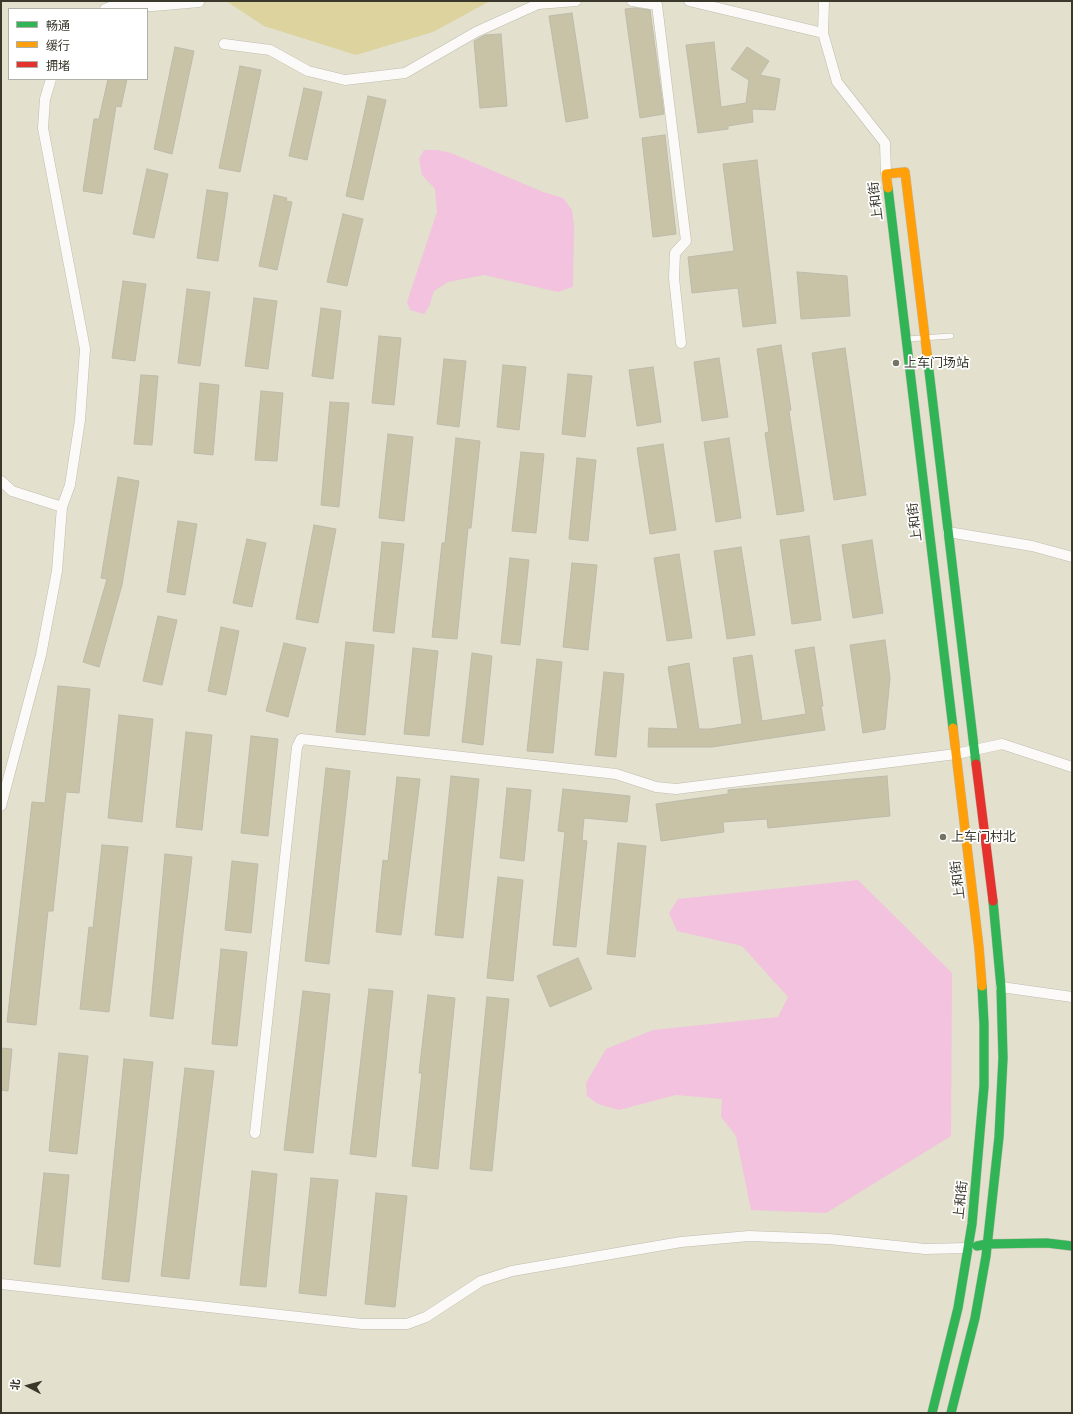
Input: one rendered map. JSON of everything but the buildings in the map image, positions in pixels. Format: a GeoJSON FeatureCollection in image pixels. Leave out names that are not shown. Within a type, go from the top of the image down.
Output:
{"type":"FeatureCollection","features":[{"type":"Feature","properties":{"kind":"street"},"geometry":{"type":"LineString","coordinates":[[224,44],[270,50],[308,71],[345,80],[405,73],[476,32],[538,4],[576,1]]}},
{"type":"Feature","properties":{"kind":"street"},"geometry":{"type":"LineString","coordinates":[[632,1],[657,5],[686,241],[675,253],[674,278],[681,343]]}},
{"type":"Feature","properties":{"kind":"street"},"geometry":{"type":"LineString","coordinates":[[690,1],[823,32]]}},
{"type":"Feature","properties":{"kind":"street"},"geometry":{"type":"LineString","coordinates":[[824,1],[823,32],[837,82],[885,143],[886,174]]}},
{"type":"Feature","properties":{"kind":"street"},"geometry":{"type":"LineString","coordinates":[[107,8],[113,6],[153,6],[199,2]]}},
{"type":"Feature","properties":{"kind":"street"},"geometry":{"type":"LineString","coordinates":[[1,806],[41,655],[57,571],[62,507],[70,485],[80,420],[85,349],[43,128],[45,98],[51,80]]}},
{"type":"Feature","properties":{"kind":"street","name":"上和街"},"geometry":{"type":"LineString","coordinates":[[932,1413],[958,1308],[968,1248],[981,1136],[984,1086],[984,1024],[979,948],[886,174],[904,172],[992,895],[1001,987],[1003,1058],[999,1137],[988,1244],[976,1318],[951,1413]]}},
{"type":"Feature","properties":{"kind":"street"},"geometry":{"type":"LineString","coordinates":[[1,481],[12,491],[62,507]]}},
{"type":"Feature","properties":{"kind":"street"},"geometry":{"type":"LineString","coordinates":[[948,532],[1032,546],[1072,557]]}},
{"type":"Feature","properties":{"kind":"street"},"geometry":{"type":"LineString","coordinates":[[255,1133],[297,747],[301,739],[616,774],[656,787],[676,789],[956,754],[1002,744],[1072,767]]}},
{"type":"Feature","properties":{"kind":"street"},"geometry":{"type":"LineString","coordinates":[[1001,987],[1072,997]]}},
{"type":"Feature","properties":{"kind":"street"},"geometry":{"type":"LineString","coordinates":[[1,1284],[362,1324],[407,1324],[426,1317],[481,1281],[512,1271],[681,1242],[749,1236],[829,1239],[925,1249],[968,1248],[988,1244],[1047,1243],[1072,1246]]}},
{"type":"Feature","properties":{"kind":"lane"},"geometry":{"type":"LineString","coordinates":[[906,339],[951,336]]}},
{"type":"Feature","properties":{"kind":"shaded area"},"geometry":{"type":"Polygon","coordinates":[[[226,1],[490,1],[433,32],[356,55],[264,26],[226,1]]]}},
{"type":"Feature","properties":{"kind":"shaded area"},"geometry":{"type":"Polygon","coordinates":[[[424,150],[437,150],[451,153],[543,192],[563,198],[572,210],[574,225],[573,287],[558,292],[484,275],[448,282],[434,291],[429,307],[424,314],[410,310],[407,302],[437,212],[435,189],[422,175],[419,159],[424,150]]]}},
{"type":"Feature","properties":{"kind":"shaded area"},"geometry":{"type":"Polygon","coordinates":[[[858,880],[952,973],[951,1136],[826,1213],[751,1210],[736,1136],[721,1117],[722,1099],[676,1095],[619,1110],[598,1104],[587,1096],[586,1083],[606,1049],[653,1030],[778,1017],[788,997],[742,946],[677,931],[669,913],[678,899],[858,880]]]}},
{"type":"Feature","properties":{"kind":"traffic: fast"},"geometry":{"type":"LineString","coordinates":[[888,188],[953,728]]}},
{"type":"Feature","properties":{"kind":"traffic: fast"},"geometry":{"type":"LineString","coordinates":[[927,354],[976,764]]}},
{"type":"Feature","properties":{"kind":"traffic: fast"},"geometry":{"type":"LineString","coordinates":[[951,1413],[975,1318],[986,1256],[999,1137],[1003,1058],[1001,987],[993,901]]}},
{"type":"Feature","properties":{"kind":"traffic: fast"},"geometry":{"type":"LineString","coordinates":[[932,1413],[958,1308],[972,1224],[984,1086],[984,1024],[982,986]]}},
{"type":"Feature","properties":{"kind":"traffic: fast"},"geometry":{"type":"LineString","coordinates":[[977,1246],[987,1244],[1047,1243],[1072,1246]]}},
{"type":"Feature","properties":{"kind":"traffic: slow"},"geometry":{"type":"LineString","coordinates":[[888,188],[886,174],[905,172],[927,354]]}},
{"type":"Feature","properties":{"kind":"traffic: slow"},"geometry":{"type":"LineString","coordinates":[[953,728],[979,948],[982,986]]}},
{"type":"Feature","properties":{"kind":"traffic: jam"},"geometry":{"type":"LineString","coordinates":[[976,764],[993,901]]}},
{"type":"Feature","properties":{"kind":"place","name":"上车门场站"},"geometry":{"type":"Point","coordinates":[896,363]}},
{"type":"Feature","properties":{"kind":"place","name":"上车门村北"},"geometry":{"type":"Point","coordinates":[943,837]}}]}
